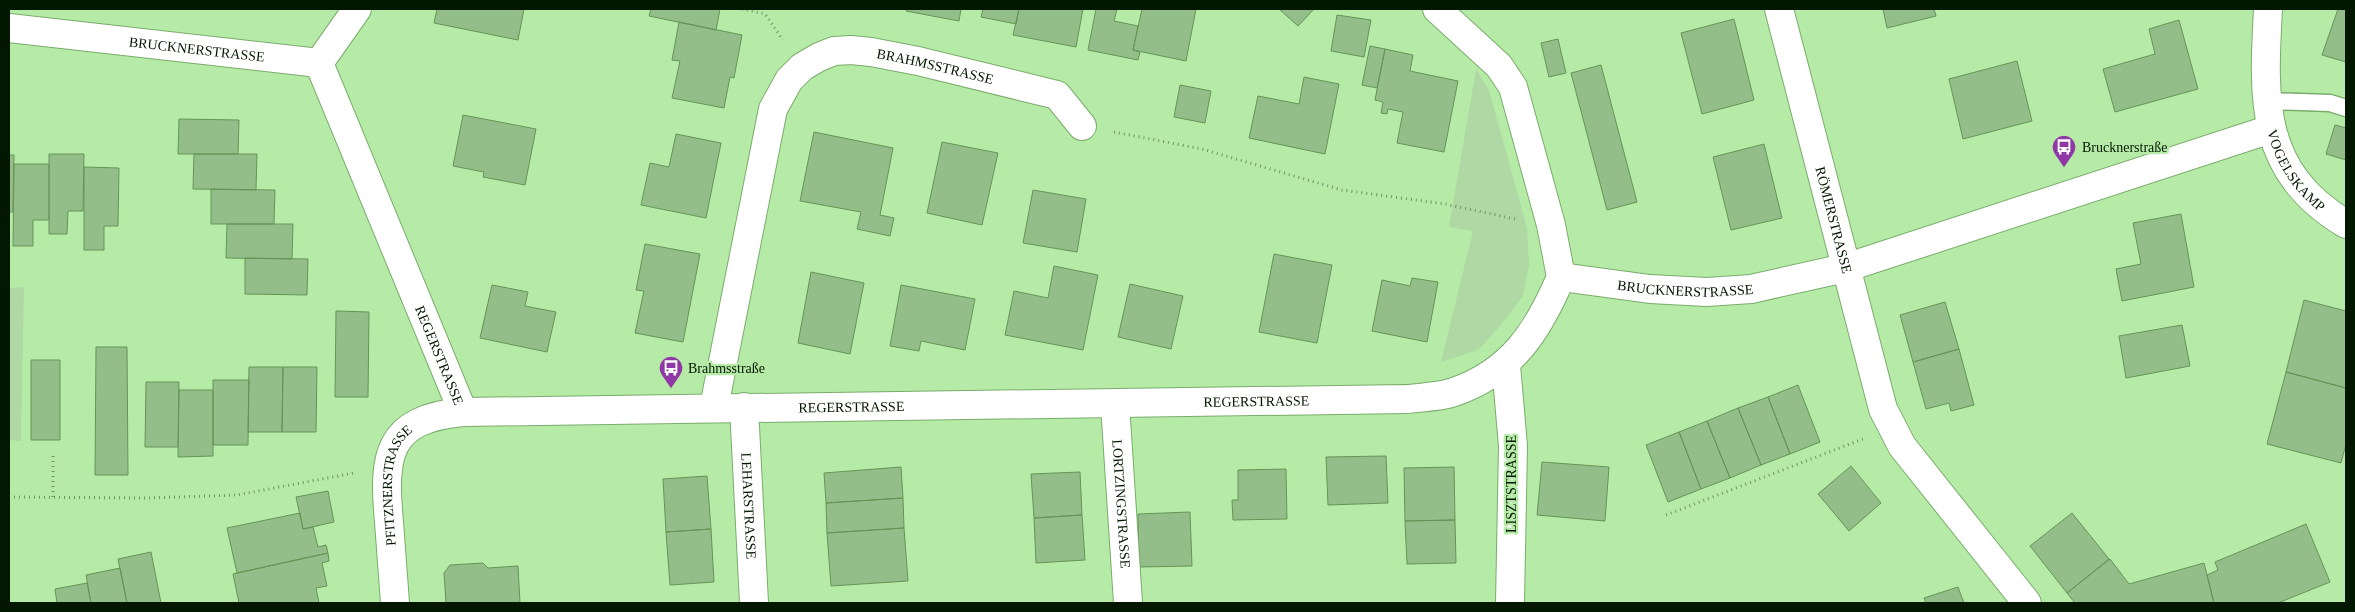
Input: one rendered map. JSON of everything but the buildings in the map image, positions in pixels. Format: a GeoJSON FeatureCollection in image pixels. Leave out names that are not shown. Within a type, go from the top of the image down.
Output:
{"type":"FeatureCollection","features":[{"type":"Feature","properties":{"kind":"street"},"geometry":{"type":"LineString","coordinates":[[319,63],[357,9]]}},
{"type":"Feature","properties":{"kind":"street"},"geometry":{"type":"LineString","coordinates":[[1438,9],[1499,66],[1513,87],[1551,225],[1561,277]]}},
{"type":"Feature","properties":{"kind":"street","name":"RÖMERSTRASSE"},"geometry":{"type":"LineString","coordinates":[[1779,9],[1883,409],[1891,428],[1902,446],[2027,603]]}},
{"type":"Feature","properties":{"kind":"street","name":"VOGELSKAMP"},"geometry":{"type":"LineString","coordinates":[[2268,9],[2267,102],[2271,129],[2283,164],[2300,187],[2329,214],[2346,224]]}},
{"type":"Feature","properties":{"kind":"street","name":"BRUCKNERSTRASSE"},"geometry":{"type":"LineString","coordinates":[[9,28],[319,63]]}},
{"type":"Feature","properties":{"kind":"street","name":"BRAHMSSTRASSE"},"geometry":{"type":"LineString","coordinates":[[714,408],[773,109],[790,80],[802,67],[834,51],[851,50],[918,61],[1057,95],[1082,126]]}},
{"type":"Feature","properties":{"kind":"street","name":"REGERSTRASSE"},"geometry":{"type":"LineString","coordinates":[[319,63],[462,412],[1408,399],[1453,393],[1482,380],[1506,365],[1545,314],[1561,277]]}},
{"type":"Feature","properties":{"kind":"street","name":"BRUCKNERSTRASSE"},"geometry":{"type":"LineString","coordinates":[[1561,277],[1650,288],[1707,292],[1751,289],[1845,268],[2271,129]]}},
{"type":"Feature","properties":{"kind":"street","name":"LISZTSTRASSE"},"geometry":{"type":"LineString","coordinates":[[1506,365],[1512,446],[1510,603]]}},
{"type":"Feature","properties":{"kind":"street","name":"LORTZINGSTRASSE"},"geometry":{"type":"LineString","coordinates":[[1115,404],[1128,603]]}},
{"type":"Feature","properties":{"kind":"street","name":"LEHARSTRASSE"},"geometry":{"type":"LineString","coordinates":[[744,407],[754,603]]}},
{"type":"Feature","properties":{"kind":"street","name":"PFITZNERSTRASSE"},"geometry":{"type":"LineString","coordinates":[[395,603],[386,493],[387,470],[392,449],[414,424],[437,414],[462,412]]}},
{"type":"Feature","properties":{"kind":"lane"},"geometry":{"type":"LineString","coordinates":[[2267,102],[2330,103],[2346,108]]}},
{"type":"Feature","properties":{"kind":"path"},"geometry":{"type":"LineString","coordinates":[[742,9],[765,14],[802,67]]}},
{"type":"Feature","properties":{"kind":"path"},"geometry":{"type":"LineString","coordinates":[[1082,126],[1202,149],[1342,190],[1445,204],[1508,218]]}},
{"type":"Feature","properties":{"kind":"path"},"geometry":{"type":"LineString","coordinates":[[1666,515],[1891,428]]}},
{"type":"Feature","properties":{"kind":"path"},"geometry":{"type":"LineString","coordinates":[[53,455],[53,497]]}},
{"type":"Feature","properties":{"kind":"path"},"geometry":{"type":"LineString","coordinates":[[9,497],[147,498],[237,495],[363,472],[387,470]]}},
{"type":"Feature","properties":{"kind":"green space"},"geometry":{"type":"Polygon","coordinates":[[[1476,69],[1489,90],[1527,228],[1529,265],[1523,296],[1501,325],[1478,350],[1441,362],[1473,231],[1449,227],[1476,69]]]}},
{"type":"Feature","properties":{"kind":"green space"},"geometry":{"type":"Polygon","coordinates":[[[24,287],[21,441],[9,440],[9,288],[24,287]]]}},
{"type":"Feature","properties":{"kind":"place","name":"Brucknerstraße"},"geometry":{"type":"Point","coordinates":[2064,168]}},
{"type":"Feature","properties":{"kind":"place","name":"Brahmsstraße"},"geometry":{"type":"Point","coordinates":[671,389]}}]}
